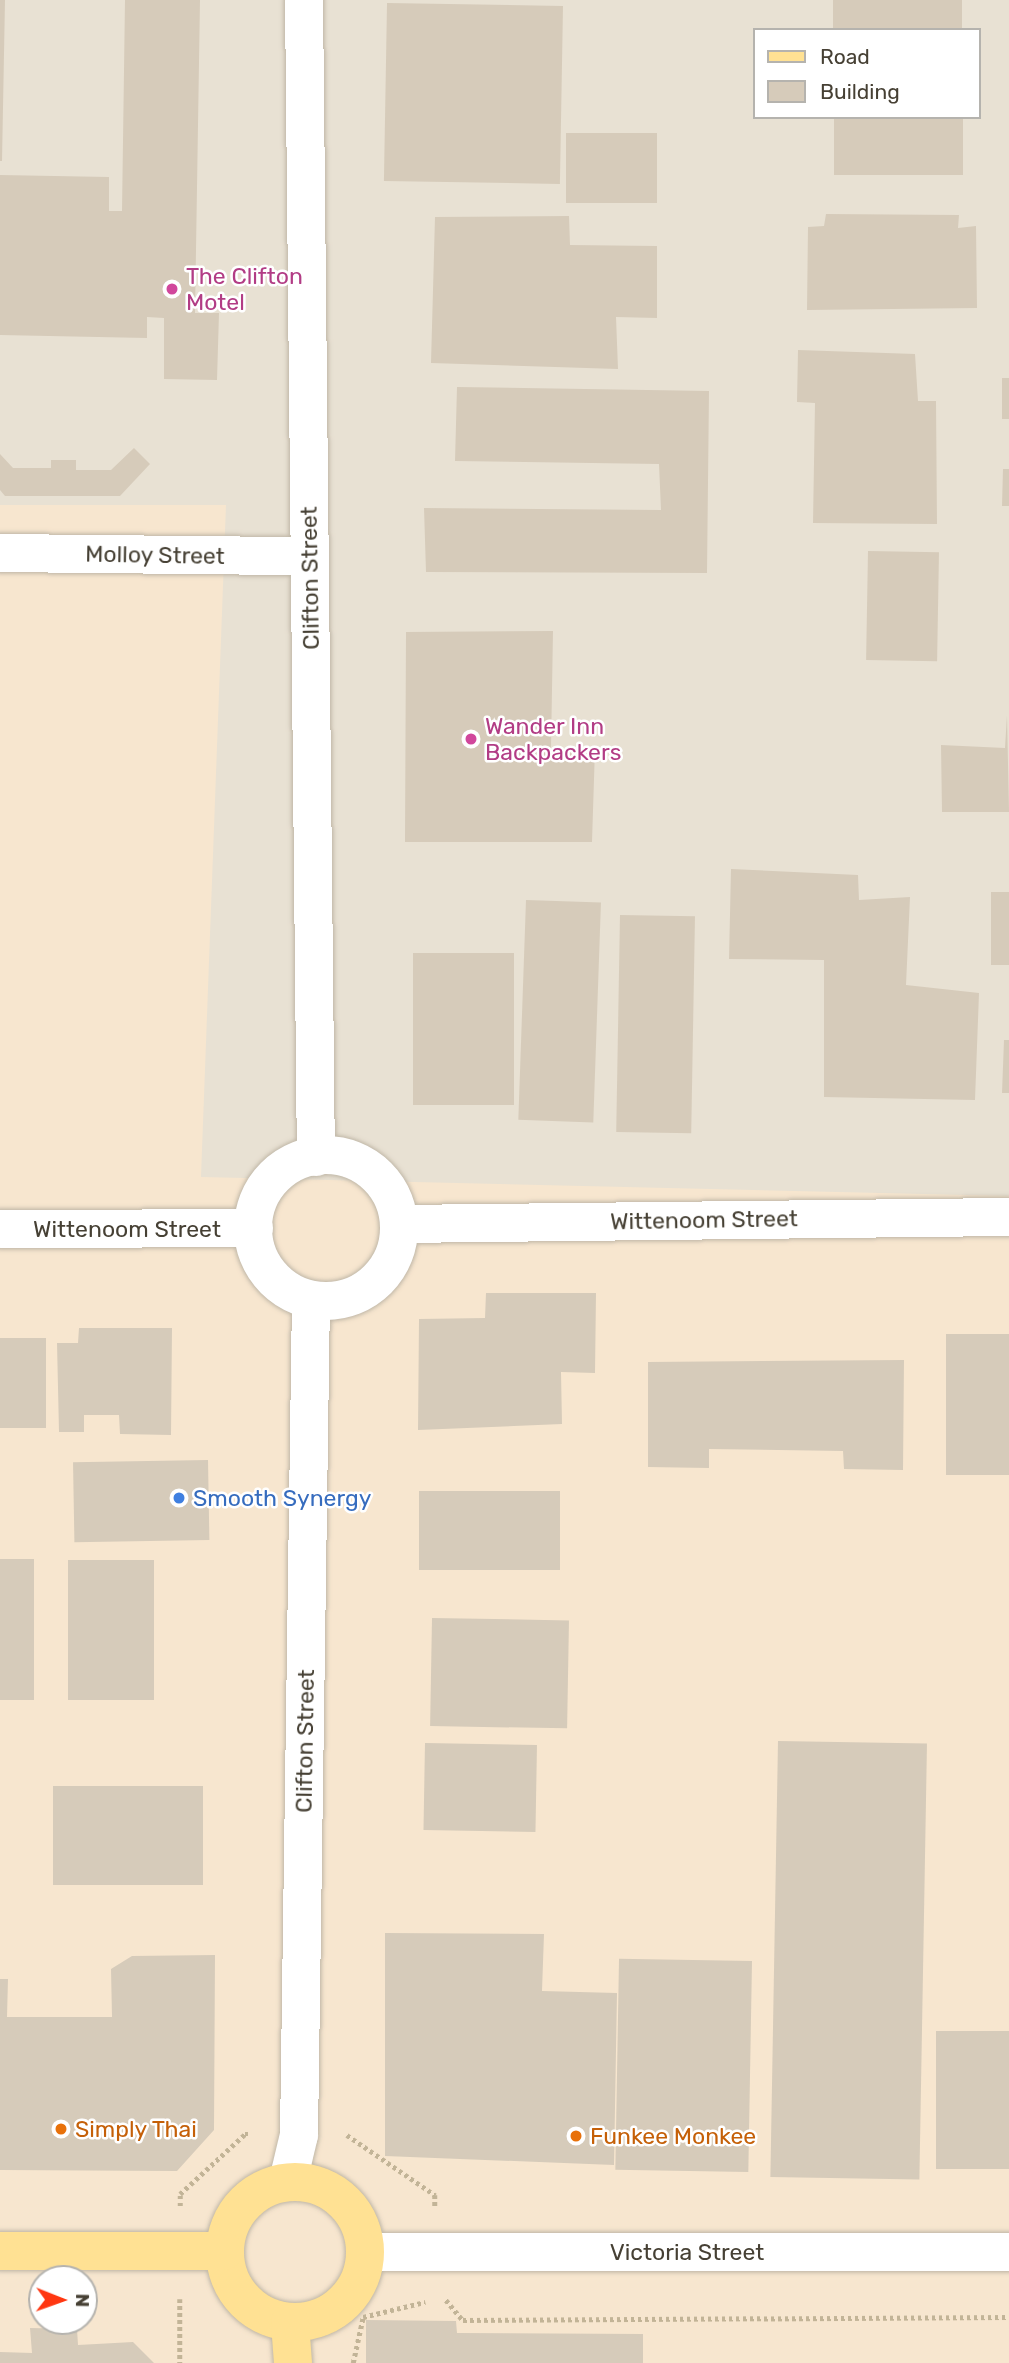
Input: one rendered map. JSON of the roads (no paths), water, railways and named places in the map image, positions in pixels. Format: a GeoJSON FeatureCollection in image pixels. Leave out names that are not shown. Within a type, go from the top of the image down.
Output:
{"type":"FeatureCollection","features":[{"type":"Feature","properties":{"kind":"main road"},"geometry":{"type":"LineString","coordinates":[[288,2181],[311,2183],[333,2192],[350,2207],[362,2228],[366,2252],[362,2274],[343,2303],[334,2311],[313,2320],[290,2323],[269,2318],[243,2299],[227,2272],[224,2251],[227,2231],[236,2212],[250,2197],[268,2186],[288,2181]]}},
{"type":"Feature","properties":{"kind":"main road"},"geometry":{"type":"LineString","coordinates":[[0,2251],[224,2251]]}},
{"type":"Feature","properties":{"kind":"main road"},"geometry":{"type":"LineString","coordinates":[[290,2323],[293,2363]]}},
{"type":"Feature","properties":{"kind":"street","name":"Clifton Street"},"geometry":{"type":"LineString","coordinates":[[304,0],[316,1157]]}},
{"type":"Feature","properties":{"kind":"street","name":"Molloy Street"},"geometry":{"type":"LineString","coordinates":[[0,553],[310,556]]}},
{"type":"Feature","properties":{"kind":"street"},"geometry":{"type":"LineString","coordinates":[[329,1155],[352,1159],[372,1171],[387,1188],[397,1210],[399,1224],[394,1257],[380,1278],[360,1293],[337,1300],[311,1300],[289,1291],[270,1274],[258,1252],[254,1228],[257,1205],[268,1184],[285,1168],[316,1157],[329,1155]]}},
{"type":"Feature","properties":{"kind":"street","name":"Wittenoom Street"},"geometry":{"type":"LineString","coordinates":[[399,1224],[1009,1217]]}},
{"type":"Feature","properties":{"kind":"street","name":"Wittenoom Street"},"geometry":{"type":"LineString","coordinates":[[0,1229],[254,1228]]}},
{"type":"Feature","properties":{"kind":"street","name":"Clifton Street"},"geometry":{"type":"LineString","coordinates":[[288,2181],[299,2135],[311,1300]]}},
{"type":"Feature","properties":{"kind":"street","name":"Victoria Street"},"geometry":{"type":"LineString","coordinates":[[366,2252],[1009,2252]]}},
{"type":"Feature","properties":{"kind":"place","name":"The Clifton Motel"},"geometry":{"type":"Point","coordinates":[172,289]}},
{"type":"Feature","properties":{"kind":"place","name":"Wander Inn Backpackers"},"geometry":{"type":"Point","coordinates":[471,739]}},
{"type":"Feature","properties":{"kind":"place","name":"Smooth Synergy"},"geometry":{"type":"Point","coordinates":[179,1498]}},
{"type":"Feature","properties":{"kind":"place","name":"Simply Thai"},"geometry":{"type":"Point","coordinates":[61,2129]}},
{"type":"Feature","properties":{"kind":"place","name":"Funkee Monkee"},"geometry":{"type":"Point","coordinates":[576,2136]}}]}
